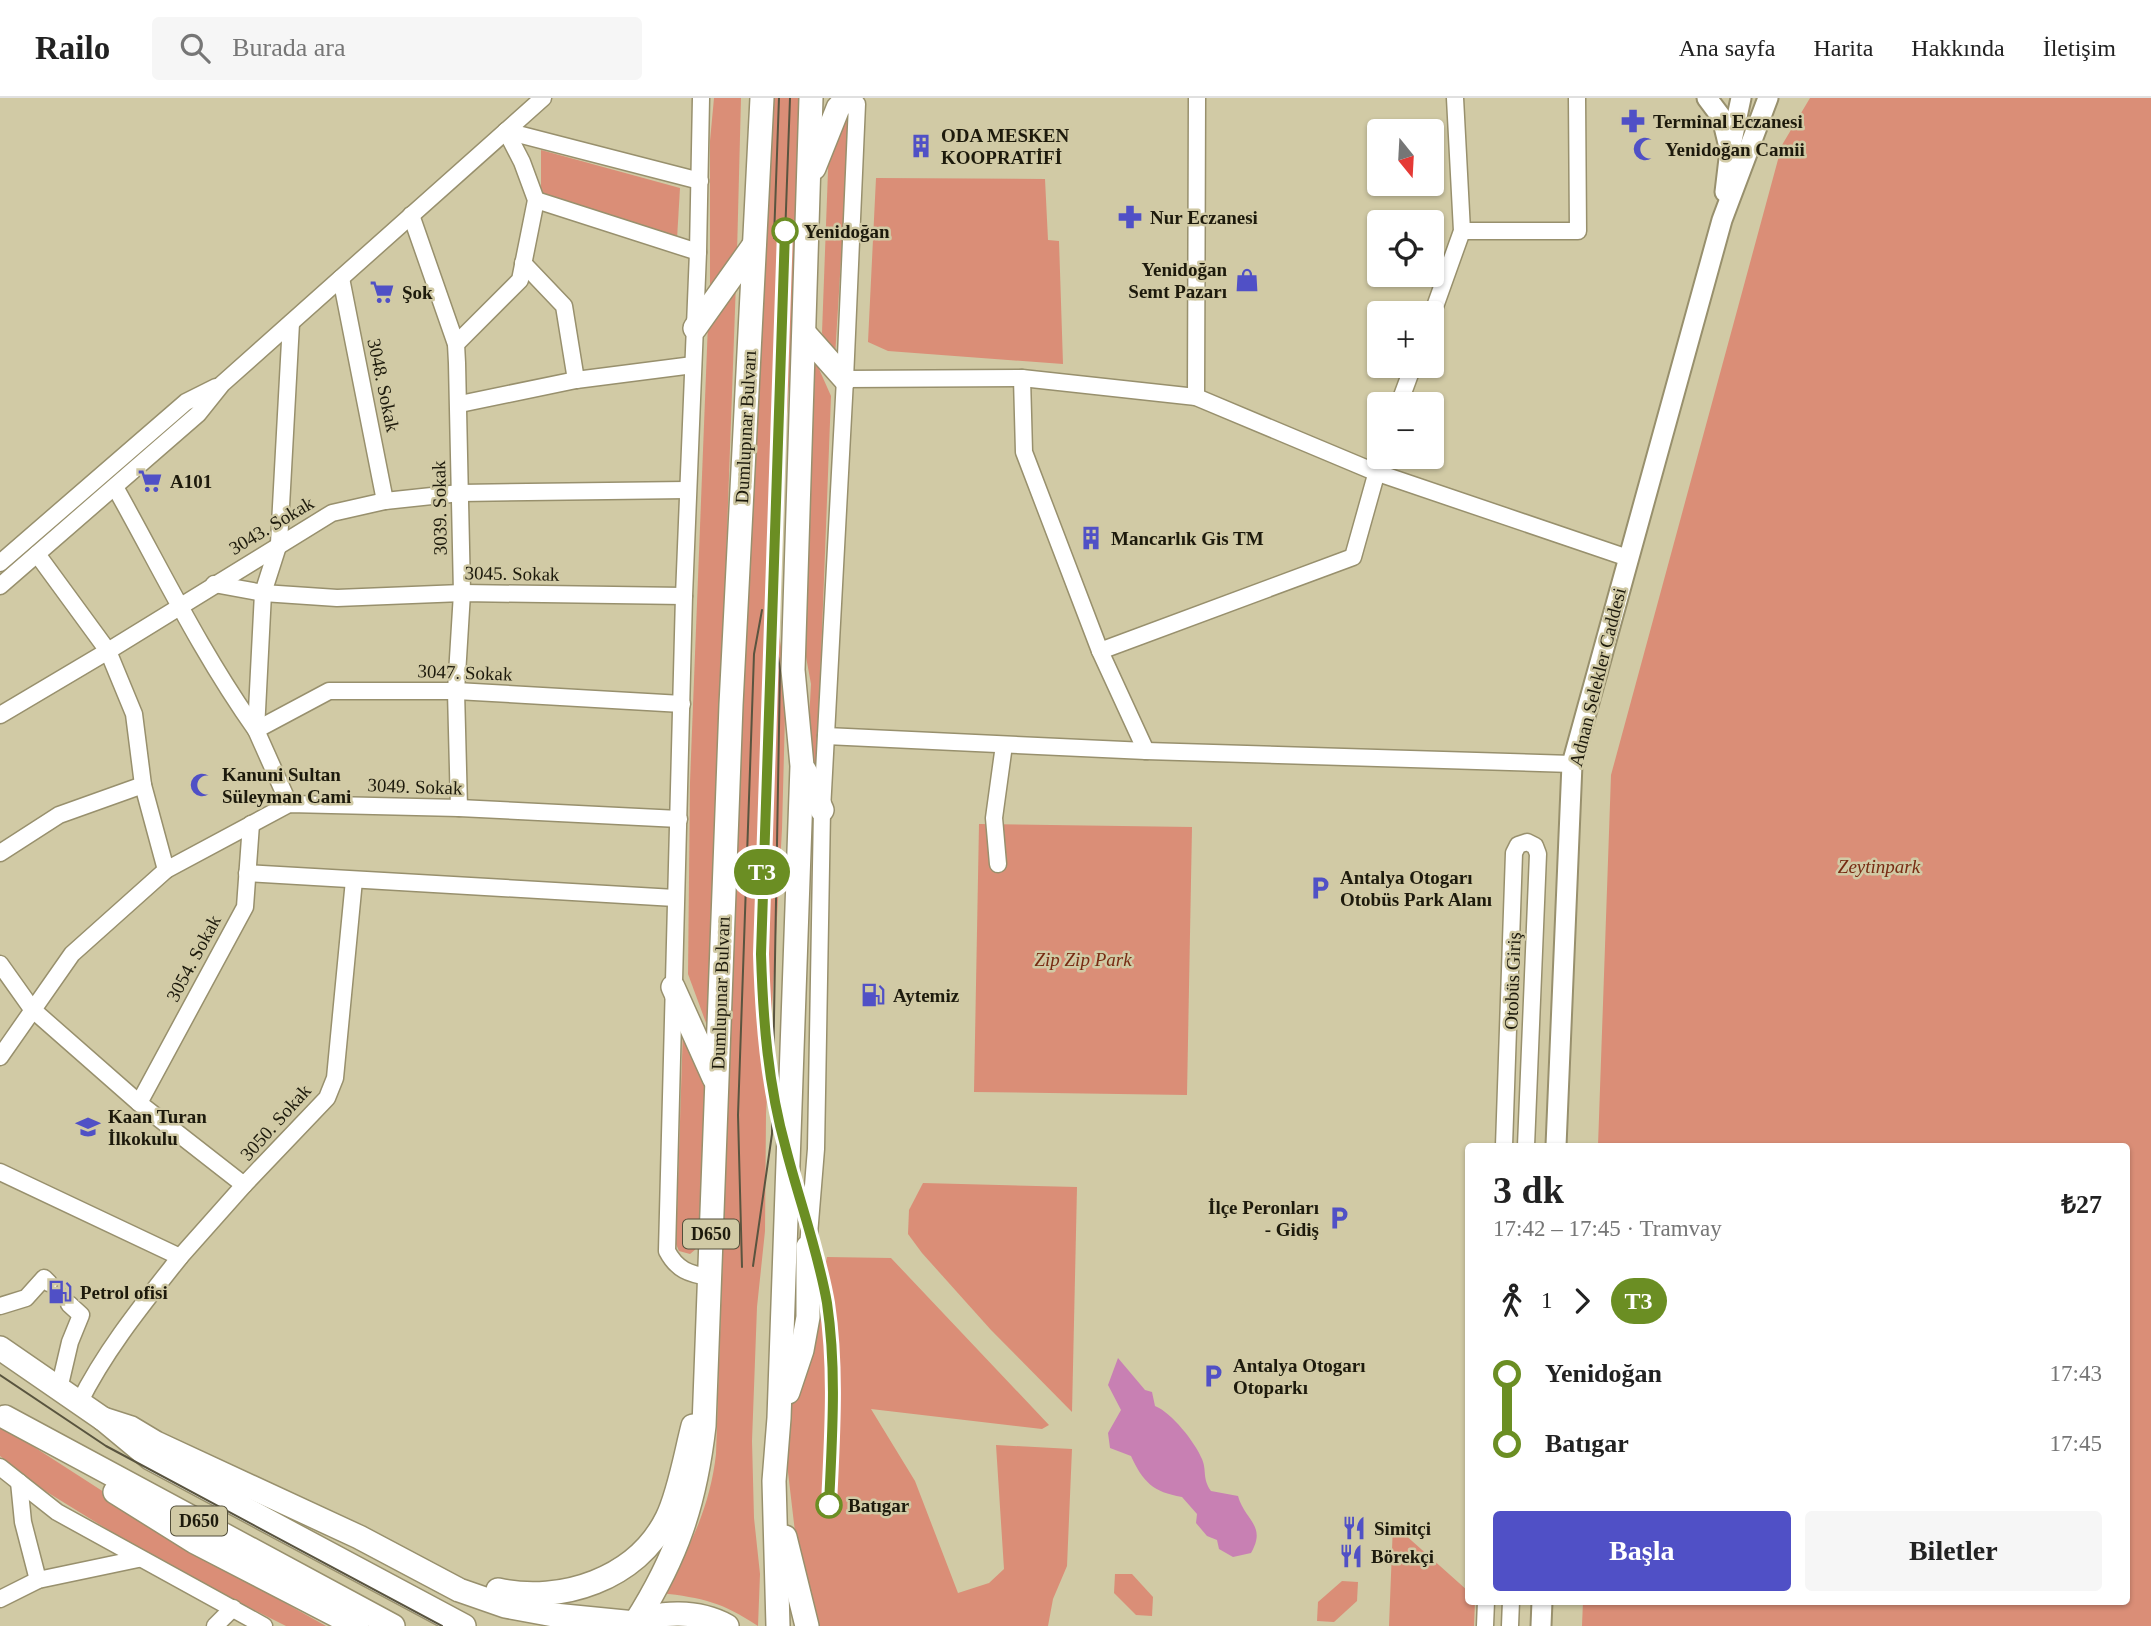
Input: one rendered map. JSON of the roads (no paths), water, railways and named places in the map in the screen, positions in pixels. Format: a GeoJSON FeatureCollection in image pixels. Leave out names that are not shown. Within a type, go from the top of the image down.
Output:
{"type":"FeatureCollection","features":[{"type":"Feature","properties":{"kind":"highway","name":"Dumlupınar Bulvarı"},"geometry":{"type":"LineString","coordinates":[[633,1625],[683,1533],[699,1469],[705,1426],[704,1384],[731,705],[762,98]]}},
{"type":"Feature","properties":{"kind":"highway"},"geometry":{"type":"LineString","coordinates":[[778,1626],[774,1481],[779,1418],[803,766],[793,670],[811,98]]}},
{"type":"Feature","properties":{"kind":"highway"},"geometry":{"type":"LineString","coordinates":[[807,187],[838,108],[852,101]]}},
{"type":"Feature","properties":{"kind":"highway"},"geometry":{"type":"LineString","coordinates":[[695,328],[754,245]]}},
{"type":"Feature","properties":{"kind":"highway"},"geometry":{"type":"LineString","coordinates":[[804,334],[845,379]]}},
{"type":"Feature","properties":{"kind":"highway"},"geometry":{"type":"LineString","coordinates":[[803,766],[822,810]]}},
{"type":"Feature","properties":{"kind":"highway"},"geometry":{"type":"LineString","coordinates":[[673,987],[716,1084]]}},
{"type":"Feature","properties":{"kind":"highway"},"geometry":{"type":"LineString","coordinates":[[779,1418],[802,1350],[808,1317],[808,1247]]}},
{"type":"Feature","properties":{"kind":"highway","name":"D650"},"geometry":{"type":"LineString","coordinates":[[0,1348],[103,1419],[150,1458],[464,1626]]}},
{"type":"Feature","properties":{"kind":"highway"},"geometry":{"type":"LineString","coordinates":[[414,1567],[518,1594],[558,1593],[596,1583],[648,1548],[668,1517],[704,1384]]}},
{"type":"Feature","properties":{"kind":"highway"},"geometry":{"type":"LineString","coordinates":[[3,1415],[99,1482],[195,1542],[357,1626]]}},
{"type":"Feature","properties":{"kind":"highway","name":"D650"},"geometry":{"type":"LineString","coordinates":[[3,1415],[393,1626]]}},
{"type":"Feature","properties":{"kind":"highway"},"geometry":{"type":"LineString","coordinates":[[103,1419],[131,1428],[156,1443],[359,1537],[459,1590],[505,1606],[633,1625],[663,1615],[691,1615],[727,1626]]}},
{"type":"Feature","properties":{"kind":"highway"},"geometry":{"type":"LineString","coordinates":[[774,1481],[807,1626]]}},
{"type":"Feature","properties":{"kind":"main road","name":"Adnan Selekler Caddesi"},"geometry":{"type":"LineString","coordinates":[[1707,98],[1722,118],[1730,150]]}},
{"type":"Feature","properties":{"kind":"main road","name":"Adnan Selekler Caddesi"},"geometry":{"type":"LineString","coordinates":[[1722,220],[1730,150],[1741,98]]}},
{"type":"Feature","properties":{"kind":"main road","name":"Adnan Selekler Caddesi"},"geometry":{"type":"LineString","coordinates":[[1556,1143],[1572,764],[1722,220],[1768,98]]}},
{"type":"Feature","properties":{"kind":"main road"},"geometry":{"type":"LineString","coordinates":[[1541,1626],[1542,1605]]}},
{"type":"Feature","properties":{"kind":"street"},"geometry":{"type":"LineString","coordinates":[[0,586],[198,414],[222,384],[542,98]]}},
{"type":"Feature","properties":{"kind":"street"},"geometry":{"type":"LineString","coordinates":[[701,98],[698,252],[687,490],[667,1251],[677,1267],[687,1274],[709,1278]]}},
{"type":"Feature","properties":{"kind":"street"},"geometry":{"type":"LineString","coordinates":[[1196,397],[1197,98]]}},
{"type":"Feature","properties":{"kind":"street"},"geometry":{"type":"LineString","coordinates":[[1437,301],[1462,231],[1455,98]]}},
{"type":"Feature","properties":{"kind":"street"},"geometry":{"type":"LineString","coordinates":[[1462,231],[1578,231],[1577,98]]}},
{"type":"Feature","properties":{"kind":"street"},"geometry":{"type":"LineString","coordinates":[[808,1247],[816,1149],[822,810],[845,379],[852,101]]}},
{"type":"Feature","properties":{"kind":"street"},"geometry":{"type":"LineString","coordinates":[[506,131],[700,181]]}},
{"type":"Feature","properties":{"kind":"street"},"geometry":{"type":"LineString","coordinates":[[456,344],[520,280],[536,200],[522,162],[506,131]]}},
{"type":"Feature","properties":{"kind":"street"},"geometry":{"type":"LineString","coordinates":[[536,200],[698,252]]}},
{"type":"Feature","properties":{"kind":"street","name":"3039. Sokak"},"geometry":{"type":"LineString","coordinates":[[411,215],[456,344],[460,404],[462,593],[456,691],[459,808]]}},
{"type":"Feature","properties":{"kind":"street"},"geometry":{"type":"LineString","coordinates":[[523,263],[564,306],[576,380]]}},
{"type":"Feature","properties":{"kind":"street","name":"3048. Sokak"},"geometry":{"type":"LineString","coordinates":[[341,278],[385,501]]}},
{"type":"Feature","properties":{"kind":"street"},"geometry":{"type":"LineString","coordinates":[[256,730],[263,593],[279,543],[291,323]]}},
{"type":"Feature","properties":{"kind":"street"},"geometry":{"type":"LineString","coordinates":[[460,404],[576,380],[693,365]]}},
{"type":"Feature","properties":{"kind":"street"},"geometry":{"type":"LineString","coordinates":[[1022,378],[1024,452],[1100,651],[1146,751]]}},
{"type":"Feature","properties":{"kind":"street"},"geometry":{"type":"LineString","coordinates":[[845,379],[1022,378],[1196,397],[1367,460]]}},
{"type":"Feature","properties":{"kind":"street"},"geometry":{"type":"LineString","coordinates":[[0,563],[186,402],[222,384]]}},
{"type":"Feature","properties":{"kind":"street"},"geometry":{"type":"LineString","coordinates":[[1100,651],[1353,557],[1377,469]]}},
{"type":"Feature","properties":{"kind":"street"},"geometry":{"type":"LineString","coordinates":[[1391,469],[1628,558]]}},
{"type":"Feature","properties":{"kind":"street"},"geometry":{"type":"LineString","coordinates":[[115,487],[220,679],[256,730],[289,804]]}},
{"type":"Feature","properties":{"kind":"street","name":"3043. Sokak"},"geometry":{"type":"LineString","coordinates":[[0,715],[108,652],[279,543],[332,513],[385,501],[460,493],[687,490]]}},
{"type":"Feature","properties":{"kind":"street"},"geometry":{"type":"LineString","coordinates":[[37,554],[108,652],[134,713],[143,785],[166,870]]}},
{"type":"Feature","properties":{"kind":"street","name":"3045. Sokak"},"geometry":{"type":"LineString","coordinates":[[214,584],[263,593],[337,598],[462,593],[684,596]]}},
{"type":"Feature","properties":{"kind":"street","name":"3047. Sokak"},"geometry":{"type":"LineString","coordinates":[[256,730],[329,691],[456,691],[682,704]]}},
{"type":"Feature","properties":{"kind":"street"},"geometry":{"type":"LineString","coordinates":[[826,736],[1146,751],[1572,764]]}},
{"type":"Feature","properties":{"kind":"street"},"geometry":{"type":"LineString","coordinates":[[999,864],[995,818],[1004,745]]}},
{"type":"Feature","properties":{"kind":"street"},"geometry":{"type":"LineString","coordinates":[[0,853],[59,815],[143,785]]}},
{"type":"Feature","properties":{"kind":"street","name":"3049. Sokak"},"geometry":{"type":"LineString","coordinates":[[0,1058],[72,954],[166,870],[289,804],[459,808],[679,819]]}},
{"type":"Feature","properties":{"kind":"street","name":"3054. Sokak"},"geometry":{"type":"LineString","coordinates":[[139,1103],[245,907],[251,824]]}},
{"type":"Feature","properties":{"kind":"street","name":"Otobüs Giriş"},"geometry":{"type":"LineString","coordinates":[[1504,1143],[1514,853],[1518,845],[1527,842],[1538,851],[1526,1143]]}},
{"type":"Feature","properties":{"kind":"street"},"geometry":{"type":"LineString","coordinates":[[247,873],[675,898]]}},
{"type":"Feature","properties":{"kind":"street","name":"3050. Sokak"},"geometry":{"type":"LineString","coordinates":[[0,964],[32,1009],[139,1103],[244,1185],[327,1098],[335,1078],[354,880]]}},
{"type":"Feature","properties":{"kind":"street"},"geometry":{"type":"LineString","coordinates":[[0,1172],[180,1258]]}},
{"type":"Feature","properties":{"kind":"street"},"geometry":{"type":"LineString","coordinates":[[79,1403],[95,1370],[121,1332],[180,1258],[244,1185]]}},
{"type":"Feature","properties":{"kind":"street"},"geometry":{"type":"LineString","coordinates":[[0,1306],[26,1298],[44,1278],[49,1283]]}},
{"type":"Feature","properties":{"kind":"street"},"geometry":{"type":"LineString","coordinates":[[59,1389],[70,1342],[80,1315],[69,1304]]}},
{"type":"Feature","properties":{"kind":"street"},"geometry":{"type":"LineString","coordinates":[[0,1467],[57,1512],[264,1626]]}},
{"type":"Feature","properties":{"kind":"street"},"geometry":{"type":"LineString","coordinates":[[19,1482],[23,1522],[38,1580]]}},
{"type":"Feature","properties":{"kind":"street"},"geometry":{"type":"LineString","coordinates":[[0,1599],[38,1580],[138,1559]]}},
{"type":"Feature","properties":{"kind":"street"},"geometry":{"type":"LineString","coordinates":[[1485,1626],[1486,1605]]}},
{"type":"Feature","properties":{"kind":"street"},"geometry":{"type":"LineString","coordinates":[[1510,1626],[1511,1605]]}},
{"type":"Feature","properties":{"kind":"street"},"geometry":{"type":"LineString","coordinates":[[215,1626],[233,1608]]}},
{"type":"Feature","properties":{"kind":"tunnel"},"geometry":{"type":"LineString","coordinates":[[49,1283],[69,1304]]}},
{"type":"Feature","properties":{"kind":"tram line"},"geometry":{"type":"LineString","coordinates":[[774,238],[779,98]]}},
{"type":"Feature","properties":{"kind":"tram line"},"geometry":{"type":"LineString","coordinates":[[761,904],[790,98]]}},
{"type":"Feature","properties":{"kind":"tram line","name":"T3"},"geometry":{"type":"LineString","coordinates":[[785,231],[762,877],[762,999],[772,1090],[785,1148],[806,1215],[826,1300],[832,1344],[834,1395],[829,1505]]}},
{"type":"Feature","properties":{"kind":"tram line"},"geometry":{"type":"LineString","coordinates":[[742,1267],[738,1115],[754,654],[762,610]]}},
{"type":"Feature","properties":{"kind":"tram line"},"geometry":{"type":"LineString","coordinates":[[753,1266],[772,1134],[780,670],[777,650]]}},
{"type":"Feature","properties":{"kind":"tram line"},"geometry":{"type":"LineString","coordinates":[[0,1375],[106,1446],[442,1626]]}},
{"type":"Feature","properties":{"kind":"place","name":"Terminal Eczanesi"},"geometry":{"type":"Point","coordinates":[1633,121]}},
{"type":"Feature","properties":{"kind":"place","name":"ODA MESKEN KOOPRATİFİ"},"geometry":{"type":"Point","coordinates":[921,146]}},
{"type":"Feature","properties":{"kind":"place","name":"Yenidoğan Camii"},"geometry":{"type":"Point","coordinates":[1645,149]}},
{"type":"Feature","properties":{"kind":"place","name":"Nur Eczanesi"},"geometry":{"type":"Point","coordinates":[1130,217]}},
{"type":"Feature","properties":{"kind":"place","name":"Yenidoğan"},"geometry":{"type":"Point","coordinates":[785,231]}},
{"type":"Feature","properties":{"kind":"place","name":"Yenidoğan Semt Pazarı"},"geometry":{"type":"Point","coordinates":[1247,280]}},
{"type":"Feature","properties":{"kind":"place","name":"Şok"},"geometry":{"type":"Point","coordinates":[382,292]}},
{"type":"Feature","properties":{"kind":"place","name":"A101"},"geometry":{"type":"Point","coordinates":[150,481]}},
{"type":"Feature","properties":{"kind":"place","name":"Mancarlık Gis TM"},"geometry":{"type":"Point","coordinates":[1091,538]}},
{"type":"Feature","properties":{"kind":"place","name":"Kanuni Sultan Süleyman Cami"},"geometry":{"type":"Point","coordinates":[202,785]}},
{"type":"Feature","properties":{"kind":"place","name":"Antalya Otogarı Otobüs Park Alanı"},"geometry":{"type":"Point","coordinates":[1320,888]}},
{"type":"Feature","properties":{"kind":"place","name":"Aytemiz"},"geometry":{"type":"Point","coordinates":[873,995]}},
{"type":"Feature","properties":{"kind":"place","name":"Kaan Turan İlkokulu"},"geometry":{"type":"Point","coordinates":[88,1127]}},
{"type":"Feature","properties":{"kind":"place","name":"İlçe Peronları - Gidiş"},"geometry":{"type":"Point","coordinates":[1339,1218]}},
{"type":"Feature","properties":{"kind":"place","name":"Petrol ofisi"},"geometry":{"type":"Point","coordinates":[60,1292]}},
{"type":"Feature","properties":{"kind":"place","name":"Antalya Otogarı Otoparkı"},"geometry":{"type":"Point","coordinates":[1213,1376]}},
{"type":"Feature","properties":{"kind":"place","name":"Batıgar"},"geometry":{"type":"Point","coordinates":[829,1505]}},
{"type":"Feature","properties":{"kind":"place","name":"Simitçi"},"geometry":{"type":"Point","coordinates":[1354,1528]}},
{"type":"Feature","properties":{"kind":"place","name":"Börekçi"},"geometry":{"type":"Point","coordinates":[1351,1556]}},
{"type":"Feature","properties":{"kind":"park label","name":"Zeytinpark"},"geometry":{"type":"Point","coordinates":[1879,866]}},
{"type":"Feature","properties":{"kind":"park label","name":"Zip Zip Park"},"geometry":{"type":"Point","coordinates":[1083,959]}}]}
